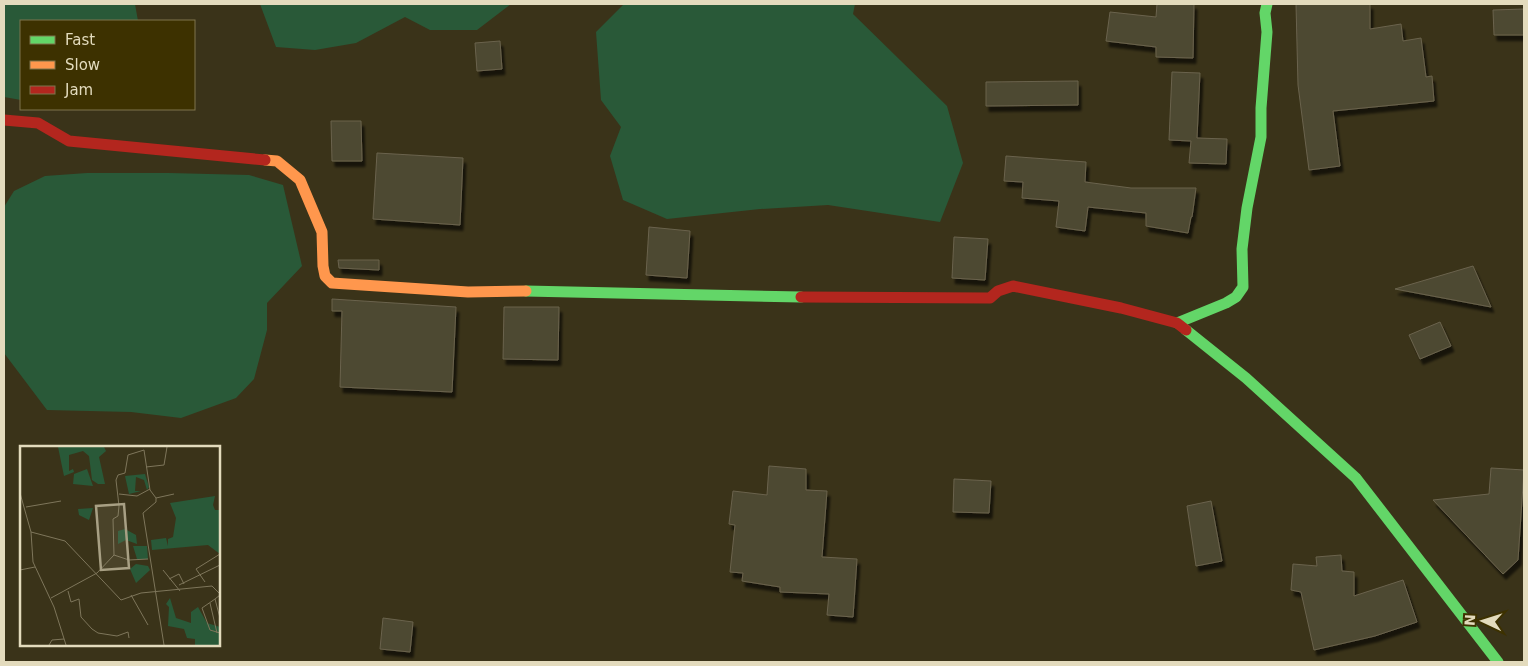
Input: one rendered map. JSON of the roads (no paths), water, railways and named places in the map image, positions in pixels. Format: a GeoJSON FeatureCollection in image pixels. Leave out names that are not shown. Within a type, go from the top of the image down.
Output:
{"type":"FeatureCollection","features":[{"type":"Feature","properties":{"kind":"street"},"geometry":{"type":"LineString","coordinates":[[1177,323],[1226,303],[1236,297],[1243,287],[1242,249],[1246,216],[1261,137],[1261,108],[1267,32],[1266,4]]}},
{"type":"Feature","properties":{"kind":"street"},"geometry":{"type":"LineString","coordinates":[[4,120],[38,123],[70,141],[277,161],[300,180],[322,232],[323,266],[325,276],[332,283],[468,292],[554,291],[614,294],[955,299],[990,298],[998,291],[1013,286],[1121,308],[1177,323],[1246,378],[1356,478],[1498,662]]}}]}
